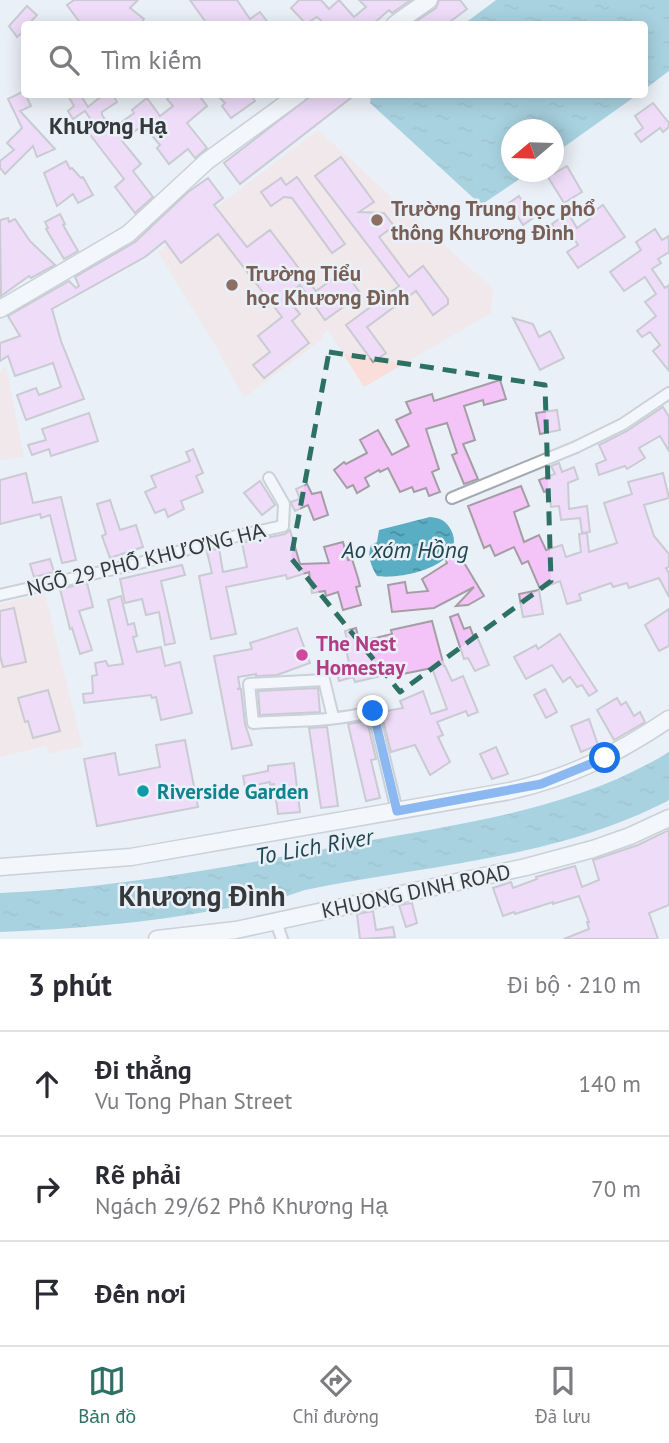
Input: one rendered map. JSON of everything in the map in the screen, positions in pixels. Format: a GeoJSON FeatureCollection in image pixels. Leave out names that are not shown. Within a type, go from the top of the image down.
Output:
{"type":"FeatureCollection","features":[{"type":"Feature","properties":{"kind":"main road"},"geometry":{"type":"LineString","coordinates":[[399,21],[429,0]]}},
{"type":"Feature","properties":{"kind":"main road"},"geometry":{"type":"LineString","coordinates":[[0,309],[128,234],[217,154],[294,98]]}},
{"type":"Feature","properties":{"kind":"main road"},"geometry":{"type":"LineString","coordinates":[[0,867],[131,858],[541,784],[605,758],[669,719]]}},
{"type":"Feature","properties":{"kind":"main road","name":"KHUONG DINH ROAD"},"geometry":{"type":"LineString","coordinates":[[157,939],[236,930],[526,867],[593,849],[669,818]]}},
{"type":"Feature","properties":{"kind":"street"},"geometry":{"type":"LineString","coordinates":[[452,498],[576,447],[623,424],[669,393]]}},
{"type":"Feature","properties":{"kind":"street","name":"NGÕ 29 PHỐ KHƯƠNG HẠ"},"geometry":{"type":"LineString","coordinates":[[0,595],[283,526],[284,504],[269,478]]}},
{"type":"Feature","properties":{"kind":"street"},"geometry":{"type":"LineString","coordinates":[[332,717],[324,680],[249,684],[253,723],[332,717],[358,715],[373,711],[397,811]]}},
{"type":"Feature","properties":{"kind":"street"},"geometry":{"type":"LineString","coordinates":[[276,922],[282,939]]}},
{"type":"Feature","properties":{"kind":"highlighted area"},"geometry":{"type":"Polygon","coordinates":[[[329,352],[545,385],[551,581],[400,692],[291,558],[329,352]]]}},
{"type":"Feature","properties":{"kind":"shaded area"},"geometry":{"type":"Polygon","coordinates":[[[318,130],[493,289],[491,313],[364,387],[328,330],[322,335],[324,338],[244,398],[158,252],[318,130]]]}},
{"type":"Feature","properties":{"kind":"shaded area"},"geometry":{"type":"Polygon","coordinates":[[[6,367],[24,457],[0,460],[0,372],[6,367]]]}},
{"type":"Feature","properties":{"kind":"shaded area"},"geometry":{"type":"Polygon","coordinates":[[[45,593],[82,746],[49,754],[46,746],[0,757],[0,604],[45,593]]]}},
{"type":"Feature","properties":{"kind":"water"},"geometry":{"type":"Polygon","coordinates":[[[496,0],[669,0],[669,71],[648,87],[648,21],[468,21],[496,0]]]}},
{"type":"Feature","properties":{"kind":"water"},"geometry":{"type":"Polygon","coordinates":[[[371,98],[633,98],[564,147],[564,119],[501,119],[501,182],[515,182],[481,205],[370,103],[371,98]]]}},
{"type":"Feature","properties":{"kind":"water","name":"Ao xóm Hồng"},"geometry":{"type":"Polygon","coordinates":[[[430,517],[443,521],[450,528],[454,544],[449,554],[440,562],[415,573],[377,576],[369,553],[371,545],[377,542],[379,530],[430,517]]]}},
{"type":"Feature","properties":{"kind":"water"},"geometry":{"type":"Polygon","coordinates":[[[669,752],[669,800],[626,820],[537,848],[351,881],[267,901],[190,915],[109,925],[0,932],[0,893],[90,886],[179,874],[477,821],[517,812],[595,788],[633,772],[669,752]]]}},
{"type":"Feature","properties":{"kind":"building"},"geometry":{"type":"Polygon","coordinates":[[[74,0],[138,0],[130,8],[144,19],[79,21],[67,5],[74,0]]]}},
{"type":"Feature","properties":{"kind":"building"},"geometry":{"type":"Polygon","coordinates":[[[190,0],[237,0],[250,19],[260,12],[267,21],[205,21],[190,0]]]}},
{"type":"Feature","properties":{"kind":"building"},"geometry":{"type":"Polygon","coordinates":[[[299,0],[321,0],[329,9],[339,0],[354,17],[366,7],[359,0],[411,0],[392,13],[389,10],[376,21],[322,21],[317,17],[303,21],[291,8],[299,0]]]}},
{"type":"Feature","properties":{"kind":"building"},"geometry":{"type":"Polygon","coordinates":[[[439,0],[460,0],[467,9],[451,21],[416,21],[436,8],[439,0]]]}},
{"type":"Feature","properties":{"kind":"building"},"geometry":{"type":"Polygon","coordinates":[[[27,6],[37,15],[32,21],[21,21],[21,34],[17,37],[9,26],[27,6]]]}},
{"type":"Feature","properties":{"kind":"building"},"geometry":{"type":"Polygon","coordinates":[[[21,92],[21,98],[27,98],[31,106],[20,111],[55,149],[37,157],[33,146],[5,174],[0,168],[0,161],[14,150],[7,143],[22,128],[8,99],[21,92]]]}},
{"type":"Feature","properties":{"kind":"building"},"geometry":{"type":"Polygon","coordinates":[[[69,98],[82,98],[88,107],[99,98],[114,98],[117,102],[102,112],[112,129],[134,113],[132,110],[147,98],[160,116],[173,106],[168,98],[201,98],[207,106],[187,123],[207,148],[195,158],[188,149],[169,164],[157,148],[160,145],[143,125],[122,141],[141,164],[133,171],[153,197],[135,213],[115,187],[124,179],[88,132],[95,126],[85,111],[73,119],[68,111],[74,106],[69,98]]]}},
{"type":"Feature","properties":{"kind":"building"},"geometry":{"type":"Polygon","coordinates":[[[220,98],[253,98],[255,101],[231,118],[222,106],[225,103],[220,98]]]}},
{"type":"Feature","properties":{"kind":"building"},"geometry":{"type":"Polygon","coordinates":[[[308,98],[351,98],[240,184],[224,163],[308,98]]]}},
{"type":"Feature","properties":{"kind":"building"},"geometry":{"type":"Polygon","coordinates":[[[653,103],[669,123],[669,127],[663,132],[660,128],[641,142],[635,134],[643,128],[635,116],[653,103]]]}},
{"type":"Feature","properties":{"kind":"building"},"geometry":{"type":"Polygon","coordinates":[[[341,157],[374,202],[359,212],[384,213],[394,226],[379,237],[409,277],[423,266],[448,299],[448,304],[433,315],[416,291],[367,327],[386,353],[373,362],[346,325],[399,286],[315,176],[341,157]]]}},
{"type":"Feature","properties":{"kind":"building"},"geometry":{"type":"Polygon","coordinates":[[[66,161],[70,169],[83,177],[93,195],[78,203],[73,194],[57,206],[44,173],[66,161]]]}},
{"type":"Feature","properties":{"kind":"building"},"geometry":{"type":"Polygon","coordinates":[[[567,166],[582,192],[564,203],[551,182],[564,182],[564,168],[567,166]]]}},
{"type":"Feature","properties":{"kind":"building"},"geometry":{"type":"Polygon","coordinates":[[[297,177],[345,244],[332,253],[292,198],[284,197],[271,206],[261,192],[281,178],[286,185],[297,177]]]}},
{"type":"Feature","properties":{"kind":"building"},"geometry":{"type":"Polygon","coordinates":[[[208,178],[223,198],[214,205],[247,247],[270,230],[316,291],[344,271],[361,294],[325,320],[300,285],[286,297],[300,314],[292,321],[309,343],[264,378],[253,365],[270,352],[258,336],[282,317],[218,234],[181,263],[165,241],[145,257],[52,309],[61,341],[84,399],[26,420],[17,395],[36,388],[39,395],[61,387],[53,363],[15,376],[8,356],[0,361],[0,343],[20,336],[8,316],[69,281],[76,288],[79,286],[75,277],[135,242],[188,192],[208,178]]]}},
{"type":"Feature","properties":{"kind":"building"},"geometry":{"type":"Polygon","coordinates":[[[519,196],[533,218],[523,225],[509,203],[519,196]]]}},
{"type":"Feature","properties":{"kind":"building"},"geometry":{"type":"Polygon","coordinates":[[[603,205],[625,237],[578,268],[567,252],[578,245],[570,233],[561,237],[552,224],[568,213],[577,228],[603,205]]]}},
{"type":"Feature","properties":{"kind":"building"},"geometry":{"type":"Polygon","coordinates":[[[60,214],[65,224],[63,225],[78,251],[64,259],[46,229],[48,228],[45,222],[60,214]]]}},
{"type":"Feature","properties":{"kind":"building"},"geometry":{"type":"Polygon","coordinates":[[[8,218],[9,222],[15,219],[30,241],[55,265],[31,278],[29,276],[1,296],[0,220],[8,218]]]}},
{"type":"Feature","properties":{"kind":"building"},"geometry":{"type":"Polygon","coordinates":[[[655,229],[662,240],[669,236],[669,252],[658,259],[661,263],[652,269],[665,288],[669,285],[669,371],[653,351],[660,345],[650,332],[642,337],[637,331],[656,316],[645,302],[656,294],[645,277],[624,291],[610,272],[641,250],[636,242],[655,229]]]}},
{"type":"Feature","properties":{"kind":"building"},"geometry":{"type":"Polygon","coordinates":[[[513,318],[533,324],[539,337],[550,331],[564,358],[540,370],[513,318]]]}},
{"type":"Feature","properties":{"kind":"building"},"geometry":{"type":"Polygon","coordinates":[[[500,380],[506,399],[484,405],[483,400],[464,406],[475,440],[463,444],[478,479],[464,484],[452,455],[457,453],[447,423],[426,429],[439,469],[432,472],[440,492],[429,496],[426,488],[414,492],[412,487],[400,492],[388,468],[365,478],[369,486],[357,493],[353,485],[347,488],[334,470],[344,462],[346,464],[367,453],[360,440],[378,430],[392,455],[409,446],[396,420],[411,413],[406,402],[432,394],[434,401],[500,380]]]}},
{"type":"Feature","properties":{"kind":"building"},"geometry":{"type":"Polygon","coordinates":[[[663,407],[669,417],[669,451],[660,436],[639,448],[645,458],[627,469],[625,466],[599,475],[596,464],[606,460],[599,445],[627,431],[663,407]]]}},
{"type":"Feature","properties":{"kind":"building"},"geometry":{"type":"Polygon","coordinates":[[[557,410],[560,430],[540,434],[536,413],[557,410]]]}},
{"type":"Feature","properties":{"kind":"building"},"geometry":{"type":"Polygon","coordinates":[[[89,413],[98,441],[51,456],[49,449],[32,455],[28,445],[46,440],[42,429],[89,413]]]}},
{"type":"Feature","properties":{"kind":"building"},"geometry":{"type":"Polygon","coordinates":[[[193,449],[203,473],[196,476],[203,492],[181,501],[184,509],[168,517],[165,509],[155,513],[145,492],[156,487],[151,476],[190,461],[186,452],[193,449]]]}},
{"type":"Feature","properties":{"kind":"building"},"geometry":{"type":"Polygon","coordinates":[[[559,463],[562,472],[574,467],[578,479],[568,483],[569,509],[587,506],[590,532],[582,533],[580,518],[561,520],[559,506],[551,507],[550,497],[547,498],[547,491],[544,492],[539,480],[555,474],[551,466],[559,463]]]}},
{"type":"Feature","properties":{"kind":"building"},"geometry":{"type":"Polygon","coordinates":[[[26,473],[33,503],[61,497],[76,560],[62,563],[50,515],[41,518],[40,514],[0,524],[0,480],[26,473]]]}},
{"type":"Feature","properties":{"kind":"building"},"geometry":{"type":"Polygon","coordinates":[[[663,473],[669,498],[644,505],[654,536],[669,554],[669,567],[666,568],[669,574],[669,597],[659,578],[629,588],[627,583],[613,587],[611,583],[579,594],[581,600],[567,604],[560,581],[540,589],[528,561],[522,564],[514,547],[495,556],[490,545],[484,548],[468,506],[521,486],[529,506],[514,512],[524,542],[539,535],[546,550],[562,545],[566,557],[581,552],[579,534],[587,533],[589,552],[617,543],[604,503],[632,494],[628,482],[663,473]]]}},
{"type":"Feature","properties":{"kind":"building"},"geometry":{"type":"Polygon","coordinates":[[[260,481],[275,505],[262,515],[244,493],[260,481]]]}},
{"type":"Feature","properties":{"kind":"building"},"geometry":{"type":"Polygon","coordinates":[[[307,484],[312,494],[321,492],[328,515],[314,520],[308,505],[295,511],[291,502],[300,499],[296,489],[307,484]]]}},
{"type":"Feature","properties":{"kind":"building"},"geometry":{"type":"Polygon","coordinates":[[[110,500],[120,530],[136,525],[143,547],[110,558],[102,536],[106,534],[97,504],[110,500]]]}},
{"type":"Feature","properties":{"kind":"building"},"geometry":{"type":"Polygon","coordinates":[[[290,530],[300,564],[329,563],[324,547],[343,542],[348,560],[352,559],[358,578],[360,586],[356,587],[361,605],[343,610],[338,592],[326,596],[325,591],[312,593],[309,572],[287,579],[286,575],[226,587],[236,634],[211,639],[199,576],[212,573],[207,552],[219,548],[223,572],[247,567],[242,543],[285,534],[290,530]]]}},
{"type":"Feature","properties":{"kind":"building"},"geometry":{"type":"Polygon","coordinates":[[[457,551],[484,596],[468,605],[456,606],[474,587],[434,608],[392,612],[388,585],[405,582],[407,593],[428,591],[422,579],[447,563],[445,558],[457,551]]]}},
{"type":"Feature","properties":{"kind":"building"},"geometry":{"type":"Polygon","coordinates":[[[50,559],[54,572],[34,577],[30,564],[50,559]]]}},
{"type":"Feature","properties":{"kind":"building"},"geometry":{"type":"Polygon","coordinates":[[[182,565],[185,575],[161,581],[175,643],[165,645],[159,612],[146,615],[142,599],[125,603],[120,579],[182,565]]]}},
{"type":"Feature","properties":{"kind":"building"},"geometry":{"type":"Polygon","coordinates":[[[87,583],[93,607],[79,611],[92,650],[80,654],[72,628],[70,629],[60,589],[87,583]]]}},
{"type":"Feature","properties":{"kind":"building"},"geometry":{"type":"Polygon","coordinates":[[[539,590],[543,614],[523,617],[519,594],[539,590]]]}},
{"type":"Feature","properties":{"kind":"building"},"geometry":{"type":"Polygon","coordinates":[[[121,596],[128,625],[134,623],[137,636],[133,637],[137,652],[161,647],[165,666],[180,662],[192,713],[161,720],[156,697],[152,698],[151,695],[84,703],[83,694],[93,693],[92,676],[97,675],[95,663],[106,661],[108,666],[123,664],[108,600],[121,596]]]}},
{"type":"Feature","properties":{"kind":"building"},"geometry":{"type":"Polygon","coordinates":[[[14,608],[26,662],[3,667],[0,656],[0,611],[14,608]]]}},
{"type":"Feature","properties":{"kind":"building"},"geometry":{"type":"Polygon","coordinates":[[[669,609],[669,646],[659,651],[645,625],[669,609]]]}},
{"type":"Feature","properties":{"kind":"building"},"geometry":{"type":"Polygon","coordinates":[[[458,614],[464,629],[470,627],[473,635],[476,634],[489,665],[475,671],[468,658],[464,659],[450,617],[458,614]]]}},
{"type":"Feature","properties":{"kind":"building"},"geometry":{"type":"Polygon","coordinates":[[[432,621],[444,666],[452,681],[463,676],[478,712],[468,716],[466,711],[437,722],[443,735],[438,737],[450,762],[430,775],[415,745],[391,752],[381,712],[403,708],[400,701],[423,691],[431,714],[447,709],[432,668],[398,675],[398,672],[355,682],[353,677],[339,681],[336,670],[350,667],[345,631],[356,628],[363,641],[392,634],[391,630],[432,621]]]}},
{"type":"Feature","properties":{"kind":"building"},"geometry":{"type":"Polygon","coordinates":[[[297,628],[310,663],[277,675],[238,677],[240,688],[237,689],[241,689],[245,724],[252,745],[232,749],[214,656],[252,649],[250,643],[297,628]]]}},
{"type":"Feature","properties":{"kind":"building"},"geometry":{"type":"Polygon","coordinates":[[[560,634],[597,691],[589,696],[582,685],[577,687],[570,677],[563,682],[552,665],[526,679],[514,657],[536,645],[538,649],[560,634]]]}},
{"type":"Feature","properties":{"kind":"building"},"geometry":{"type":"Polygon","coordinates":[[[318,688],[320,712],[260,715],[258,691],[318,688]]]}},
{"type":"Feature","properties":{"kind":"building"},"geometry":{"type":"Polygon","coordinates":[[[545,689],[557,712],[546,718],[534,695],[545,689]]]}},
{"type":"Feature","properties":{"kind":"building"},"geometry":{"type":"Polygon","coordinates":[[[48,690],[60,731],[33,738],[18,698],[48,690]]]}},
{"type":"Feature","properties":{"kind":"building"},"geometry":{"type":"Polygon","coordinates":[[[617,698],[621,705],[626,702],[634,716],[640,712],[645,722],[614,740],[597,710],[617,698]]]}},
{"type":"Feature","properties":{"kind":"building"},"geometry":{"type":"Polygon","coordinates":[[[589,719],[598,745],[581,752],[571,726],[589,719]]]}},
{"type":"Feature","properties":{"kind":"building"},"geometry":{"type":"Polygon","coordinates":[[[367,721],[376,759],[371,760],[380,798],[366,801],[348,724],[367,721]]]}},
{"type":"Feature","properties":{"kind":"building"},"geometry":{"type":"Polygon","coordinates":[[[327,727],[338,806],[321,808],[309,728],[327,727]]]}},
{"type":"Feature","properties":{"kind":"building","name":"Riverside Garden"},"geometry":{"type":"Polygon","coordinates":[[[185,740],[198,807],[97,826],[84,759],[115,753],[119,775],[160,767],[156,745],[185,740]]]}},
{"type":"Feature","properties":{"kind":"building"},"geometry":{"type":"Polygon","coordinates":[[[496,747],[508,774],[492,779],[480,754],[496,747]]]}},
{"type":"Feature","properties":{"kind":"building"},"geometry":{"type":"Polygon","coordinates":[[[294,763],[300,812],[278,814],[274,784],[270,785],[270,782],[245,787],[243,776],[268,771],[268,766],[294,763]]]}},
{"type":"Feature","properties":{"kind":"building"},"geometry":{"type":"Polygon","coordinates":[[[669,830],[669,905],[649,913],[658,939],[564,939],[589,929],[579,896],[503,916],[493,888],[511,882],[513,888],[537,879],[536,877],[575,866],[582,887],[599,880],[593,860],[638,845],[669,830]]]}},
{"type":"Feature","properties":{"kind":"building"},"geometry":{"type":"Polygon","coordinates":[[[412,903],[417,923],[406,927],[399,905],[412,903]]]}},
{"type":"Feature","properties":{"kind":"building"},"geometry":{"type":"Polygon","coordinates":[[[373,911],[376,930],[393,927],[395,937],[360,939],[357,914],[373,911]]]}},
{"type":"Feature","properties":{"kind":"place","name":"Trường Trung học phổ thông Khương Đình"},"geometry":{"type":"Point","coordinates":[377,220]}},
{"type":"Feature","properties":{"kind":"place","name":"Trường Tiểu học Khương Đình"},"geometry":{"type":"Point","coordinates":[232,285]}},
{"type":"Feature","properties":{"kind":"place","name":"The Nest Homestay"},"geometry":{"type":"Point","coordinates":[302,655]}},
{"type":"Feature","properties":{"kind":"place","name":"Riverside Garden"},"geometry":{"type":"Point","coordinates":[143,791]}},
{"type":"Feature","properties":{"kind":"district","name":"Khương Hạ"},"geometry":{"type":"Point","coordinates":[108,125]}},
{"type":"Feature","properties":{"kind":"district","name":"Khương Đình"},"geometry":{"type":"Point","coordinates":[202,895]}},
{"type":"Feature","properties":{"kind":"route"},"geometry":{"type":"LineString","coordinates":[[373,711],[397,811],[541,784],[605,758]]}},
{"type":"Feature","properties":{"kind":"water label","name":"To Lich River"},"geometry":{"type":"Point","coordinates":[314,846]}}]}
